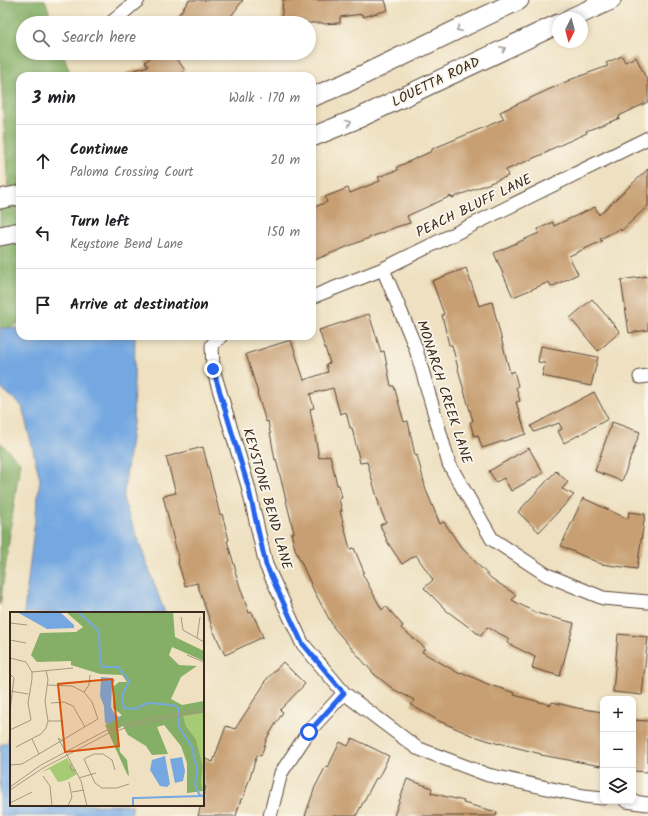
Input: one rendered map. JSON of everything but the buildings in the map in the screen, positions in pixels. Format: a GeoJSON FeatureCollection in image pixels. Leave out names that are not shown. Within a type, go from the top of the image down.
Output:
{"type":"FeatureCollection","features":[{"type":"Feature","properties":{"kind":"main road"},"geometry":{"type":"LineString","coordinates":[[316,95],[344,84],[519,0]]}},
{"type":"Feature","properties":{"kind":"main road"},"geometry":{"type":"LineString","coordinates":[[584,12],[611,0]]}},
{"type":"Feature","properties":{"kind":"main road","name":"LOUETTA ROAD"},"geometry":{"type":"LineString","coordinates":[[316,136],[359,118],[552,27]]}},
{"type":"Feature","properties":{"kind":"main road"},"geometry":{"type":"LineString","coordinates":[[0,199],[16,196]]}},
{"type":"Feature","properties":{"kind":"main road"},"geometry":{"type":"LineString","coordinates":[[0,236],[16,233]]}},
{"type":"Feature","properties":{"kind":"street"},"geometry":{"type":"LineString","coordinates":[[120,16],[138,0]]}},
{"type":"Feature","properties":{"kind":"street","name":"PEACH BLUFF LANE"},"geometry":{"type":"LineString","coordinates":[[316,294],[383,269],[648,138]]}},
{"type":"Feature","properties":{"kind":"street","name":"MONARCH CREEK LANE"},"geometry":{"type":"LineString","coordinates":[[383,269],[415,346],[449,464],[492,539],[547,575],[603,598],[648,602]]}},
{"type":"Feature","properties":{"kind":"street","name":"KEYSTONE BEND LANE"},"geometry":{"type":"LineString","coordinates":[[217,341],[213,369],[248,486],[266,565],[302,643],[344,693],[416,748],[488,775],[584,796],[600,798]]}},
{"type":"Feature","properties":{"kind":"street"},"geometry":{"type":"LineString","coordinates":[[270,816],[282,773],[309,732],[344,693]]}},
{"type":"Feature","properties":{"kind":"street"},"geometry":{"type":"LineString","coordinates":[[636,802],[648,804]]}},
{"type":"Feature","properties":{"kind":"green space"},"geometry":{"type":"Polygon","coordinates":[[[0,0],[45,0],[51,16],[16,16],[16,60],[65,60],[70,72],[16,72],[16,325],[0,331],[0,207],[9,203],[0,63],[0,0]]]}},
{"type":"Feature","properties":{"kind":"green space"},"geometry":{"type":"Polygon","coordinates":[[[0,442],[20,462],[0,605],[0,442]]]}},
{"type":"Feature","properties":{"kind":"water"},"geometry":{"type":"Polygon","coordinates":[[[0,328],[16,328],[16,340],[135,340],[133,423],[123,499],[165,612],[24,612],[40,479],[22,406],[0,387],[0,328]]]}},
{"type":"Feature","properties":{"kind":"water"},"geometry":{"type":"Polygon","coordinates":[[[10,724],[10,806],[133,806],[131,816],[0,816],[0,745],[8,742],[10,724]]]}},
{"type":"Feature","properties":{"kind":"route"},"geometry":{"type":"LineString","coordinates":[[213,369],[248,486],[266,565],[302,643],[344,693],[309,732]]}}]}
